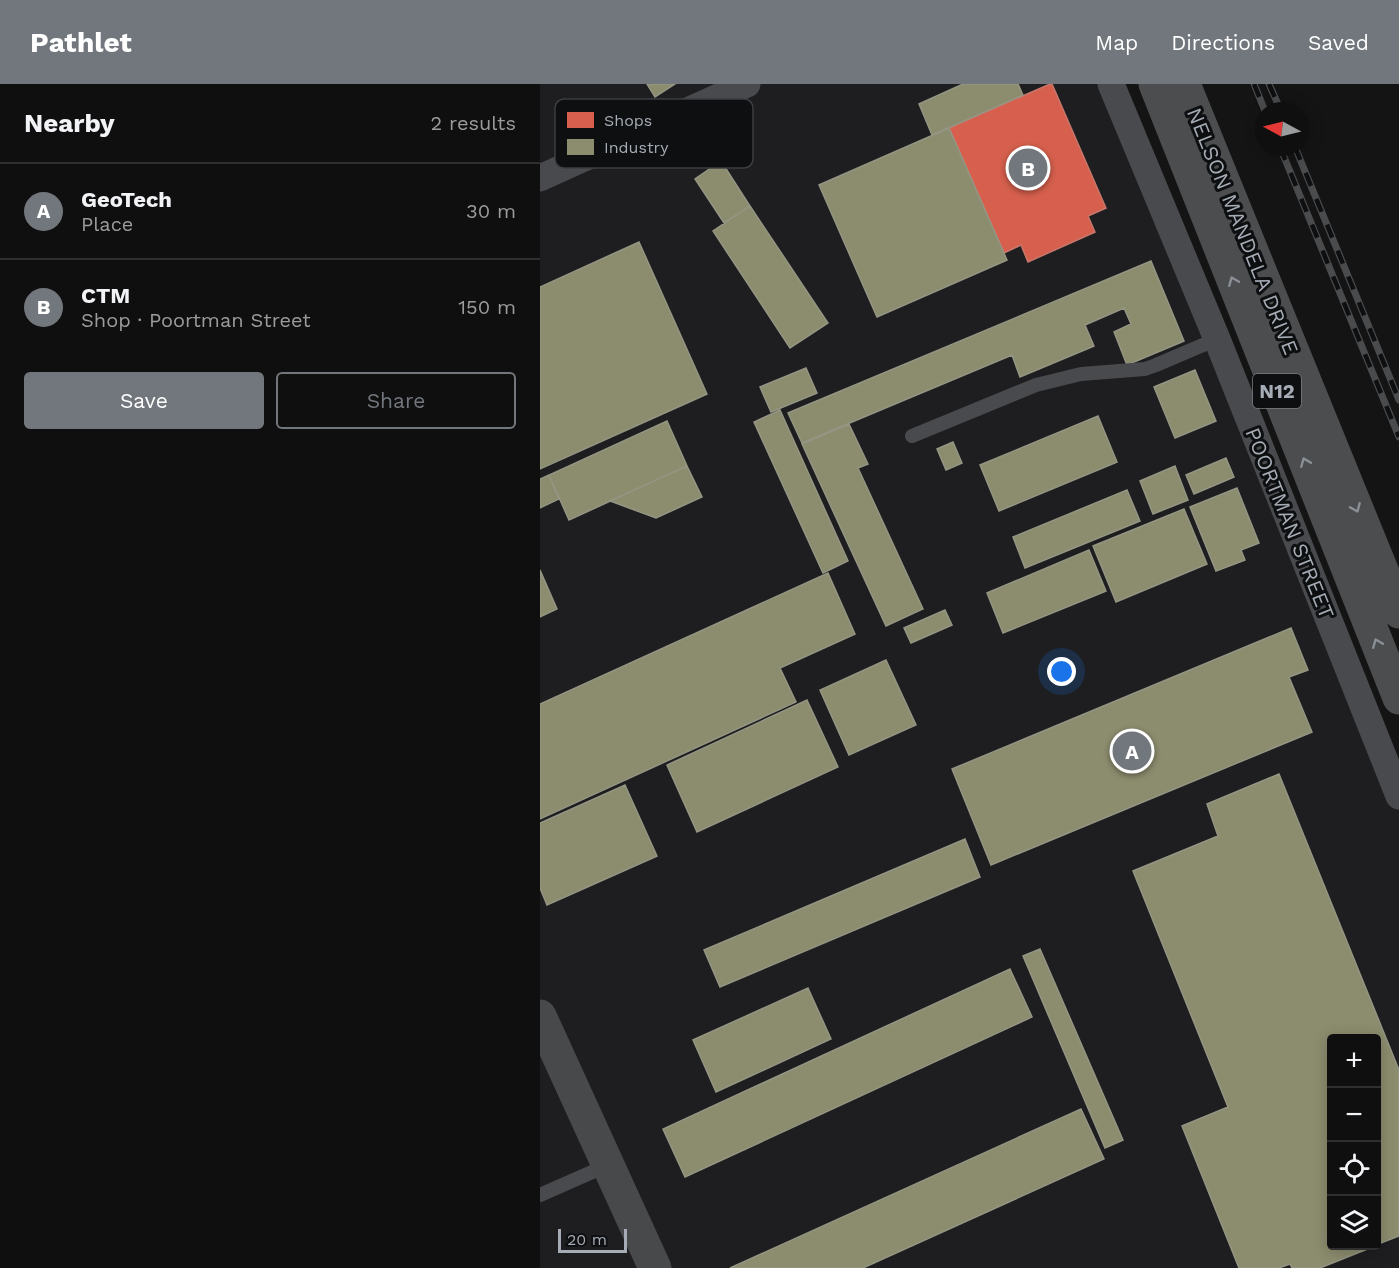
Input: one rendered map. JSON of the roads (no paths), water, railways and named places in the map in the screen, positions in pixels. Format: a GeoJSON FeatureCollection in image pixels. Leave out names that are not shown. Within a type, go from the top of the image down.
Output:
{"type":"FeatureCollection","features":[{"type":"Feature","properties":{"kind":"highway","name":"NELSON MANDELA DRIVE"},"geometry":{"type":"LineString","coordinates":[[1155,84],[1399,698]]}},
{"type":"Feature","properties":{"kind":"highway","name":"NELSON MANDELA DRIVE"},"geometry":{"type":"LineString","coordinates":[[1184,84],[1399,612]]}},
{"type":"Feature","properties":{"kind":"street"},"geometry":{"type":"LineString","coordinates":[[714,99],[747,84]]}},
{"type":"Feature","properties":{"kind":"street","name":"POORTMAN STREET"},"geometry":{"type":"LineString","coordinates":[[1111,84],[1217,339],[1399,796]]}},
{"type":"Feature","properties":{"kind":"street"},"geometry":{"type":"LineString","coordinates":[[540,178],[562,168]]}},
{"type":"Feature","properties":{"kind":"street"},"geometry":{"type":"LineString","coordinates":[[540,1016],[655,1268]]}},
{"type":"Feature","properties":{"kind":"lane"},"geometry":{"type":"LineString","coordinates":[[912,436],[1036,385],[1081,374],[1145,369],[1217,339]]}},
{"type":"Feature","properties":{"kind":"lane"},"geometry":{"type":"LineString","coordinates":[[540,1195],[608,1165]]}},
{"type":"Feature","properties":{"kind":"railway"},"geometry":{"type":"LineString","coordinates":[[1254,84],[1261,102]]}},
{"type":"Feature","properties":{"kind":"railway"},"geometry":{"type":"LineString","coordinates":[[1269,84],[1277,102]]}},
{"type":"Feature","properties":{"kind":"railway"},"geometry":{"type":"LineString","coordinates":[[1284,156],[1399,437]]}},
{"type":"Feature","properties":{"kind":"railway"},"geometry":{"type":"LineString","coordinates":[[1299,156],[1399,400]]}},
{"type":"Feature","properties":{"kind":"place","name":"CTM"},"geometry":{"type":"Point","coordinates":[1028,168]}},
{"type":"Feature","properties":{"kind":"place","name":"GeoTech"},"geometry":{"type":"Point","coordinates":[1132,751]}}]}
